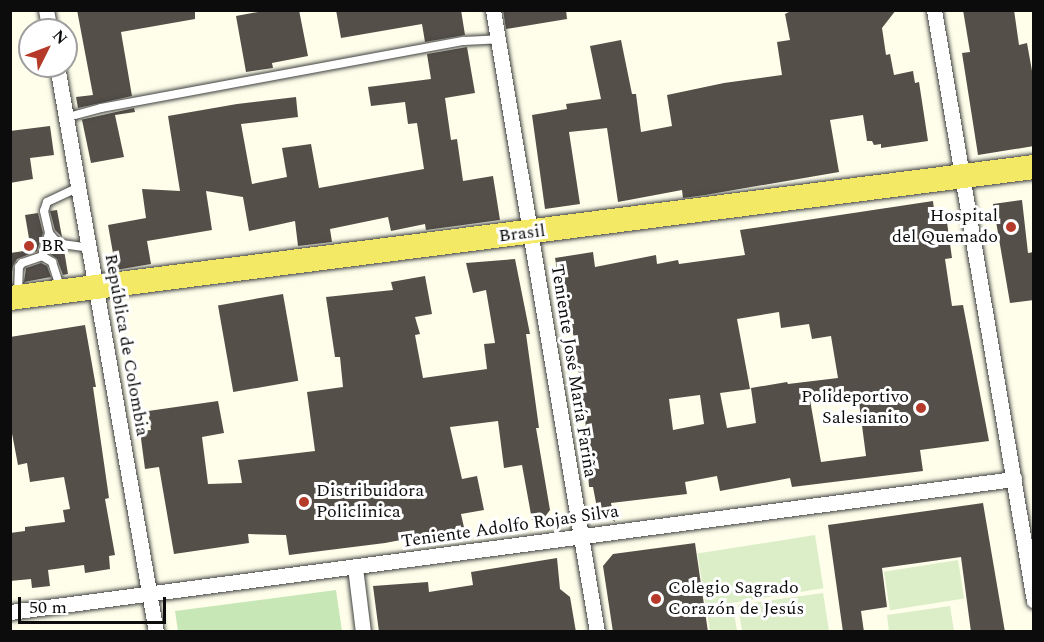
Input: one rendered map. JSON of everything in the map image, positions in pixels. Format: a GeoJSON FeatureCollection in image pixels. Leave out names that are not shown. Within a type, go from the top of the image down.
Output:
{"type":"FeatureCollection","features":[{"type":"Feature","properties":{"kind":"main road","name":"Brasil"},"geometry":{"type":"LineString","coordinates":[[14,298],[1034,167]]}},
{"type":"Feature","properties":{"kind":"street","name":"Teniente José María Fariña"},"geometry":{"type":"LineString","coordinates":[[493,10],[597,632]]}},
{"type":"Feature","properties":{"kind":"street"},"geometry":{"type":"LineString","coordinates":[[934,10],[1034,601]]}},
{"type":"Feature","properties":{"kind":"street","name":"República de Colombia"},"geometry":{"type":"LineString","coordinates":[[60,78],[156,632]]}},
{"type":"Feature","properties":{"kind":"street","name":"Teniente Adolfo Rojas Silva"},"geometry":{"type":"LineString","coordinates":[[10,612],[1014,479]]}},
{"type":"Feature","properties":{"kind":"street"},"geometry":{"type":"LineString","coordinates":[[355,567],[363,632]]}},
{"type":"Feature","properties":{"kind":"lane"},"geometry":{"type":"LineString","coordinates":[[68,117],[101,108],[441,45],[498,39]]}},
{"type":"Feature","properties":{"kind":"lane"},"geometry":{"type":"LineString","coordinates":[[42,256],[49,233],[44,211],[47,202],[79,187]]}},
{"type":"Feature","properties":{"kind":"lane"},"geometry":{"type":"LineString","coordinates":[[49,233],[62,244],[89,248]]}},
{"type":"Feature","properties":{"kind":"lane"},"geometry":{"type":"LineString","coordinates":[[42,256],[52,262],[61,292]]}},
{"type":"Feature","properties":{"kind":"lane"},"geometry":{"type":"LineString","coordinates":[[14,298],[19,267],[22,263],[42,256]]}},
{"type":"Feature","properties":{"kind":"green space"},"geometry":{"type":"Polygon","coordinates":[[[815,535],[823,588],[706,607],[697,554],[815,535]]]}},
{"type":"Feature","properties":{"kind":"green space"},"geometry":{"type":"Polygon","coordinates":[[[958,560],[964,599],[890,610],[884,572],[958,560]]]}},
{"type":"Feature","properties":{"kind":"green space"},"geometry":{"type":"Polygon","coordinates":[[[336,590],[342,631],[178,631],[175,611],[336,590]]]}},
{"type":"Feature","properties":{"kind":"green space"},"geometry":{"type":"Polygon","coordinates":[[[823,593],[829,631],[742,631],[738,605],[823,593]]]}},
{"type":"Feature","properties":{"kind":"green space"},"geometry":{"type":"Polygon","coordinates":[[[950,606],[954,631],[889,631],[887,615],[950,606]]]}},
{"type":"Feature","properties":{"kind":"green space"},"geometry":{"type":"Polygon","coordinates":[[[733,607],[737,631],[710,631],[707,611],[733,607]]]}},
{"type":"Feature","properties":{"kind":"building"},"geometry":{"type":"Polygon","coordinates":[[[77,10],[195,10],[195,19],[121,32],[132,96],[78,108],[76,97],[93,95],[77,10]]]}},
{"type":"Feature","properties":{"kind":"building"},"geometry":{"type":"Polygon","coordinates":[[[269,10],[299,10],[308,56],[272,63],[273,68],[246,72],[236,16],[269,10]]]}},
{"type":"Feature","properties":{"kind":"building"},"geometry":{"type":"Polygon","coordinates":[[[336,10],[461,10],[465,35],[425,42],[422,24],[341,38],[336,10]]]}},
{"type":"Feature","properties":{"kind":"building"},"geometry":{"type":"Polygon","coordinates":[[[503,10],[566,10],[567,19],[506,29],[503,10]]]}},
{"type":"Feature","properties":{"kind":"building"},"geometry":{"type":"Polygon","coordinates":[[[793,10],[896,10],[882,28],[886,55],[890,54],[894,75],[913,71],[915,83],[919,82],[928,141],[881,148],[881,144],[874,145],[872,141],[867,141],[863,115],[830,120],[839,172],[683,198],[682,190],[618,202],[607,128],[569,132],[580,204],[545,209],[532,115],[567,109],[566,104],[601,99],[590,46],[621,40],[632,94],[636,94],[641,132],[672,126],[667,95],[724,83],[782,75],[777,42],[790,40],[785,14],[793,10]]]}},
{"type":"Feature","properties":{"kind":"building"},"geometry":{"type":"Polygon","coordinates":[[[963,10],[1014,10],[1019,45],[1027,43],[1034,82],[1034,146],[978,155],[962,53],[970,52],[963,10]]]}},
{"type":"Feature","properties":{"kind":"building"},"geometry":{"type":"Polygon","coordinates":[[[467,47],[475,93],[445,98],[451,140],[457,139],[463,181],[493,176],[500,220],[426,230],[425,224],[391,231],[388,217],[330,229],[332,242],[298,246],[295,221],[249,231],[243,197],[206,191],[212,230],[147,241],[151,264],[116,270],[108,225],[146,218],[142,189],[180,191],[168,116],[296,97],[298,117],[241,124],[252,184],[287,177],[282,148],[311,144],[319,188],[424,169],[417,123],[408,124],[405,102],[371,106],[368,87],[431,79],[427,54],[467,47]]]}},
{"type":"Feature","properties":{"kind":"building"},"geometry":{"type":"Polygon","coordinates":[[[134,108],[135,112],[115,115],[124,157],[91,163],[82,120],[80,120],[134,108]]]}},
{"type":"Feature","properties":{"kind":"building"},"geometry":{"type":"Polygon","coordinates":[[[50,126],[54,155],[30,158],[33,179],[10,183],[10,131],[50,126]]]}},
{"type":"Feature","properties":{"kind":"building"},"geometry":{"type":"Polygon","coordinates":[[[1022,200],[1028,253],[1034,252],[1034,300],[1010,303],[993,204],[1022,200]]]}},
{"type":"Feature","properties":{"kind":"building"},"geometry":{"type":"Polygon","coordinates":[[[933,201],[934,210],[945,208],[952,258],[945,259],[952,306],[963,305],[989,441],[920,450],[923,471],[792,487],[790,478],[720,491],[717,476],[685,482],[687,494],[611,503],[615,522],[597,508],[593,487],[589,487],[587,458],[590,458],[575,344],[566,297],[562,298],[555,258],[593,252],[595,267],[656,255],[657,264],[678,260],[679,264],[745,255],[740,230],[933,201]],[[779,312],[737,319],[750,389],[720,393],[727,428],[756,423],[751,388],[787,382],[788,384],[838,378],[831,336],[812,339],[809,324],[781,328],[779,312]],[[700,395],[669,399],[673,430],[704,424],[700,395]],[[858,395],[810,400],[821,462],[866,456],[858,395]]]}},
{"type":"Feature","properties":{"kind":"building"},"geometry":{"type":"Polygon","coordinates":[[[57,210],[62,237],[55,230],[50,211],[57,210]]]}},
{"type":"Feature","properties":{"kind":"building"},"geometry":{"type":"Polygon","coordinates":[[[38,213],[43,233],[37,251],[17,259],[13,266],[10,284],[10,253],[31,250],[25,215],[38,213]]]}},
{"type":"Feature","properties":{"kind":"building"},"geometry":{"type":"Polygon","coordinates":[[[52,245],[64,250],[68,274],[63,275],[57,259],[49,253],[52,245]]]}},
{"type":"Feature","properties":{"kind":"building"},"geometry":{"type":"Polygon","coordinates":[[[515,259],[530,334],[526,334],[539,428],[536,428],[550,510],[544,518],[532,520],[522,465],[504,468],[498,421],[450,427],[462,479],[477,476],[484,510],[461,514],[465,532],[444,537],[443,532],[385,543],[289,555],[286,535],[248,534],[249,543],[174,554],[159,467],[145,469],[140,431],[151,430],[148,411],[218,401],[224,433],[202,437],[208,484],[242,483],[238,460],[315,451],[307,392],[343,387],[340,357],[335,357],[326,297],[393,290],[391,282],[425,276],[432,314],[415,317],[420,334],[415,335],[423,378],[487,369],[484,344],[495,343],[486,290],[473,293],[466,263],[515,259]]]}},
{"type":"Feature","properties":{"kind":"building"},"geometry":{"type":"Polygon","coordinates":[[[41,263],[47,266],[51,277],[24,282],[26,268],[41,263]]]}},
{"type":"Feature","properties":{"kind":"building"},"geometry":{"type":"Polygon","coordinates":[[[283,294],[298,381],[233,392],[218,305],[283,294]]]}},
{"type":"Feature","properties":{"kind":"building"},"geometry":{"type":"Polygon","coordinates":[[[85,325],[96,387],[93,387],[109,498],[105,499],[115,555],[109,556],[110,569],[85,573],[84,565],[48,570],[50,586],[32,588],[31,579],[10,581],[10,533],[25,531],[25,527],[65,522],[63,510],[70,509],[64,477],[30,482],[27,463],[18,465],[10,423],[10,337],[85,325]]]}},
{"type":"Feature","properties":{"kind":"building"},"geometry":{"type":"Polygon","coordinates":[[[983,503],[1005,632],[971,632],[961,557],[882,568],[887,607],[861,611],[864,632],[843,632],[828,525],[983,503]]]}},
{"type":"Feature","properties":{"kind":"building","name":"Colegio Sagrado Corazón de Jesús"},"geometry":{"type":"Polygon","coordinates":[[[695,543],[708,632],[613,632],[603,566],[613,554],[695,543]]]}},
{"type":"Feature","properties":{"kind":"building"},"geometry":{"type":"Polygon","coordinates":[[[557,558],[560,589],[570,597],[576,632],[379,632],[373,586],[428,582],[429,592],[473,585],[471,572],[557,558]]]}},
{"type":"Feature","properties":{"kind":"place","name":"Hospital del Quemado"},"geometry":{"type":"Point","coordinates":[1011,227]}},
{"type":"Feature","properties":{"kind":"place","name":"BR"},"geometry":{"type":"Point","coordinates":[29,246]}},
{"type":"Feature","properties":{"kind":"place","name":"Polideportivo Salesianito"},"geometry":{"type":"Point","coordinates":[921,408]}},
{"type":"Feature","properties":{"kind":"place","name":"Distribuidora Policlinica"},"geometry":{"type":"Point","coordinates":[304,502]}},
{"type":"Feature","properties":{"kind":"place","name":"Colegio Sagrado Corazón de Jesús"},"geometry":{"type":"Point","coordinates":[656,599]}}]}
